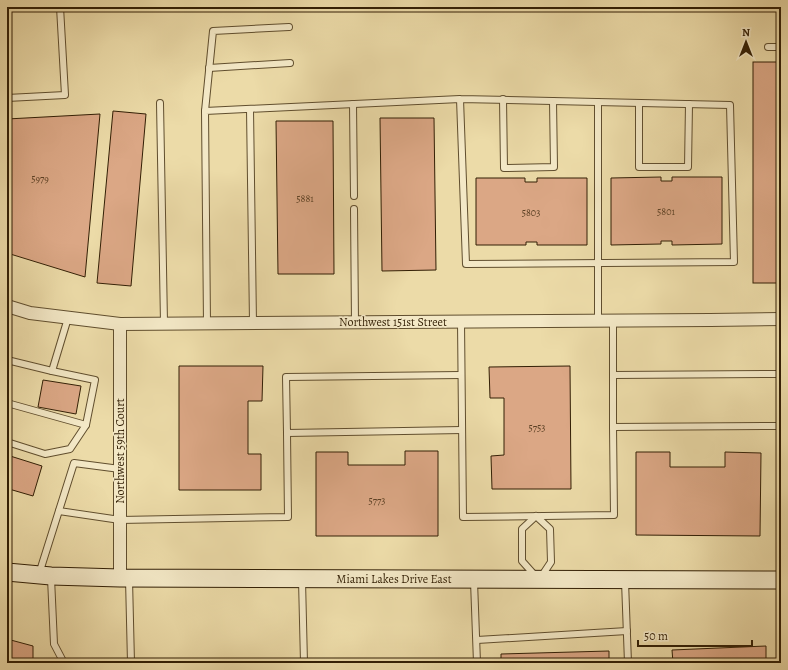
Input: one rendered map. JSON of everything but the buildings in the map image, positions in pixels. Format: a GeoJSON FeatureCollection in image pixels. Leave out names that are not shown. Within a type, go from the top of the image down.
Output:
{"type":"FeatureCollection","features":[{"type":"Feature","properties":{"kind":"main road","name":"Miami Lakes Drive East"},"geometry":{"type":"LineString","coordinates":[[7,572],[124,578],[781,580]]}},
{"type":"Feature","properties":{"kind":"street","name":"Northwest 151st Street"},"geometry":{"type":"LineString","coordinates":[[7,306],[30,313],[120,324],[781,319]]}},
{"type":"Feature","properties":{"kind":"street","name":"Northwest 59th Court"},"geometry":{"type":"LineString","coordinates":[[120,324],[120,520],[124,578]]}},
{"type":"Feature","properties":{"kind":"lane"},"geometry":{"type":"LineString","coordinates":[[7,98],[65,96],[60,7]]}},
{"type":"Feature","properties":{"kind":"lane"},"geometry":{"type":"LineString","coordinates":[[207,323],[205,111],[213,31],[289,27]]}},
{"type":"Feature","properties":{"kind":"lane"},"geometry":{"type":"LineString","coordinates":[[768,47],[781,47]]}},
{"type":"Feature","properties":{"kind":"lane"},"geometry":{"type":"LineString","coordinates":[[209,68],[290,63]]}},
{"type":"Feature","properties":{"kind":"lane"},"geometry":{"type":"LineString","coordinates":[[205,111],[460,98],[730,104],[734,262],[466,264],[460,98]]}},
{"type":"Feature","properties":{"kind":"lane"},"geometry":{"type":"LineString","coordinates":[[503,99],[504,168],[554,167],[553,101]]}},
{"type":"Feature","properties":{"kind":"lane"},"geometry":{"type":"LineString","coordinates":[[598,102],[598,321]]}},
{"type":"Feature","properties":{"kind":"lane"},"geometry":{"type":"LineString","coordinates":[[639,102],[639,167],[688,168],[689,104]]}},
{"type":"Feature","properties":{"kind":"lane"},"geometry":{"type":"LineString","coordinates":[[160,103],[164,324]]}},
{"type":"Feature","properties":{"kind":"lane"},"geometry":{"type":"LineString","coordinates":[[353,104],[354,196]]}},
{"type":"Feature","properties":{"kind":"lane"},"geometry":{"type":"LineString","coordinates":[[250,109],[253,323]]}},
{"type":"Feature","properties":{"kind":"lane"},"geometry":{"type":"LineString","coordinates":[[354,210],[355,322]]}},
{"type":"Feature","properties":{"kind":"lane"},"geometry":{"type":"LineString","coordinates":[[52,370],[68,318]]}},
{"type":"Feature","properties":{"kind":"lane"},"geometry":{"type":"LineString","coordinates":[[461,322],[463,518],[614,516],[613,321]]}},
{"type":"Feature","properties":{"kind":"lane"},"geometry":{"type":"LineString","coordinates":[[7,360],[95,380],[86,425],[70,449],[45,454],[7,442]]}},
{"type":"Feature","properties":{"kind":"lane"},"geometry":{"type":"LineString","coordinates":[[613,375],[781,374]]}},
{"type":"Feature","properties":{"kind":"lane"},"geometry":{"type":"LineString","coordinates":[[59,511],[120,520],[288,518],[286,377],[462,375]]}},
{"type":"Feature","properties":{"kind":"lane"},"geometry":{"type":"LineString","coordinates":[[7,404],[86,425]]}},
{"type":"Feature","properties":{"kind":"lane"},"geometry":{"type":"LineString","coordinates":[[613,427],[781,426]]}},
{"type":"Feature","properties":{"kind":"lane"},"geometry":{"type":"LineString","coordinates":[[287,433],[462,430]]}},
{"type":"Feature","properties":{"kind":"lane"},"geometry":{"type":"LineString","coordinates":[[64,663],[54,644],[45,575],[59,511],[74,463],[120,469]]}},
{"type":"Feature","properties":{"kind":"lane"},"geometry":{"type":"LineString","coordinates":[[536,516],[550,529],[551,562],[539,580],[522,562],[522,529],[536,516]]}},
{"type":"Feature","properties":{"kind":"lane"},"geometry":{"type":"LineString","coordinates":[[124,578],[131,663]]}},
{"type":"Feature","properties":{"kind":"lane"},"geometry":{"type":"LineString","coordinates":[[302,579],[304,663]]}},
{"type":"Feature","properties":{"kind":"lane"},"geometry":{"type":"LineString","coordinates":[[474,579],[478,663]]}},
{"type":"Feature","properties":{"kind":"lane"},"geometry":{"type":"LineString","coordinates":[[624,580],[628,663]]}},
{"type":"Feature","properties":{"kind":"lane"},"geometry":{"type":"LineString","coordinates":[[476,640],[627,631]]}}]}
